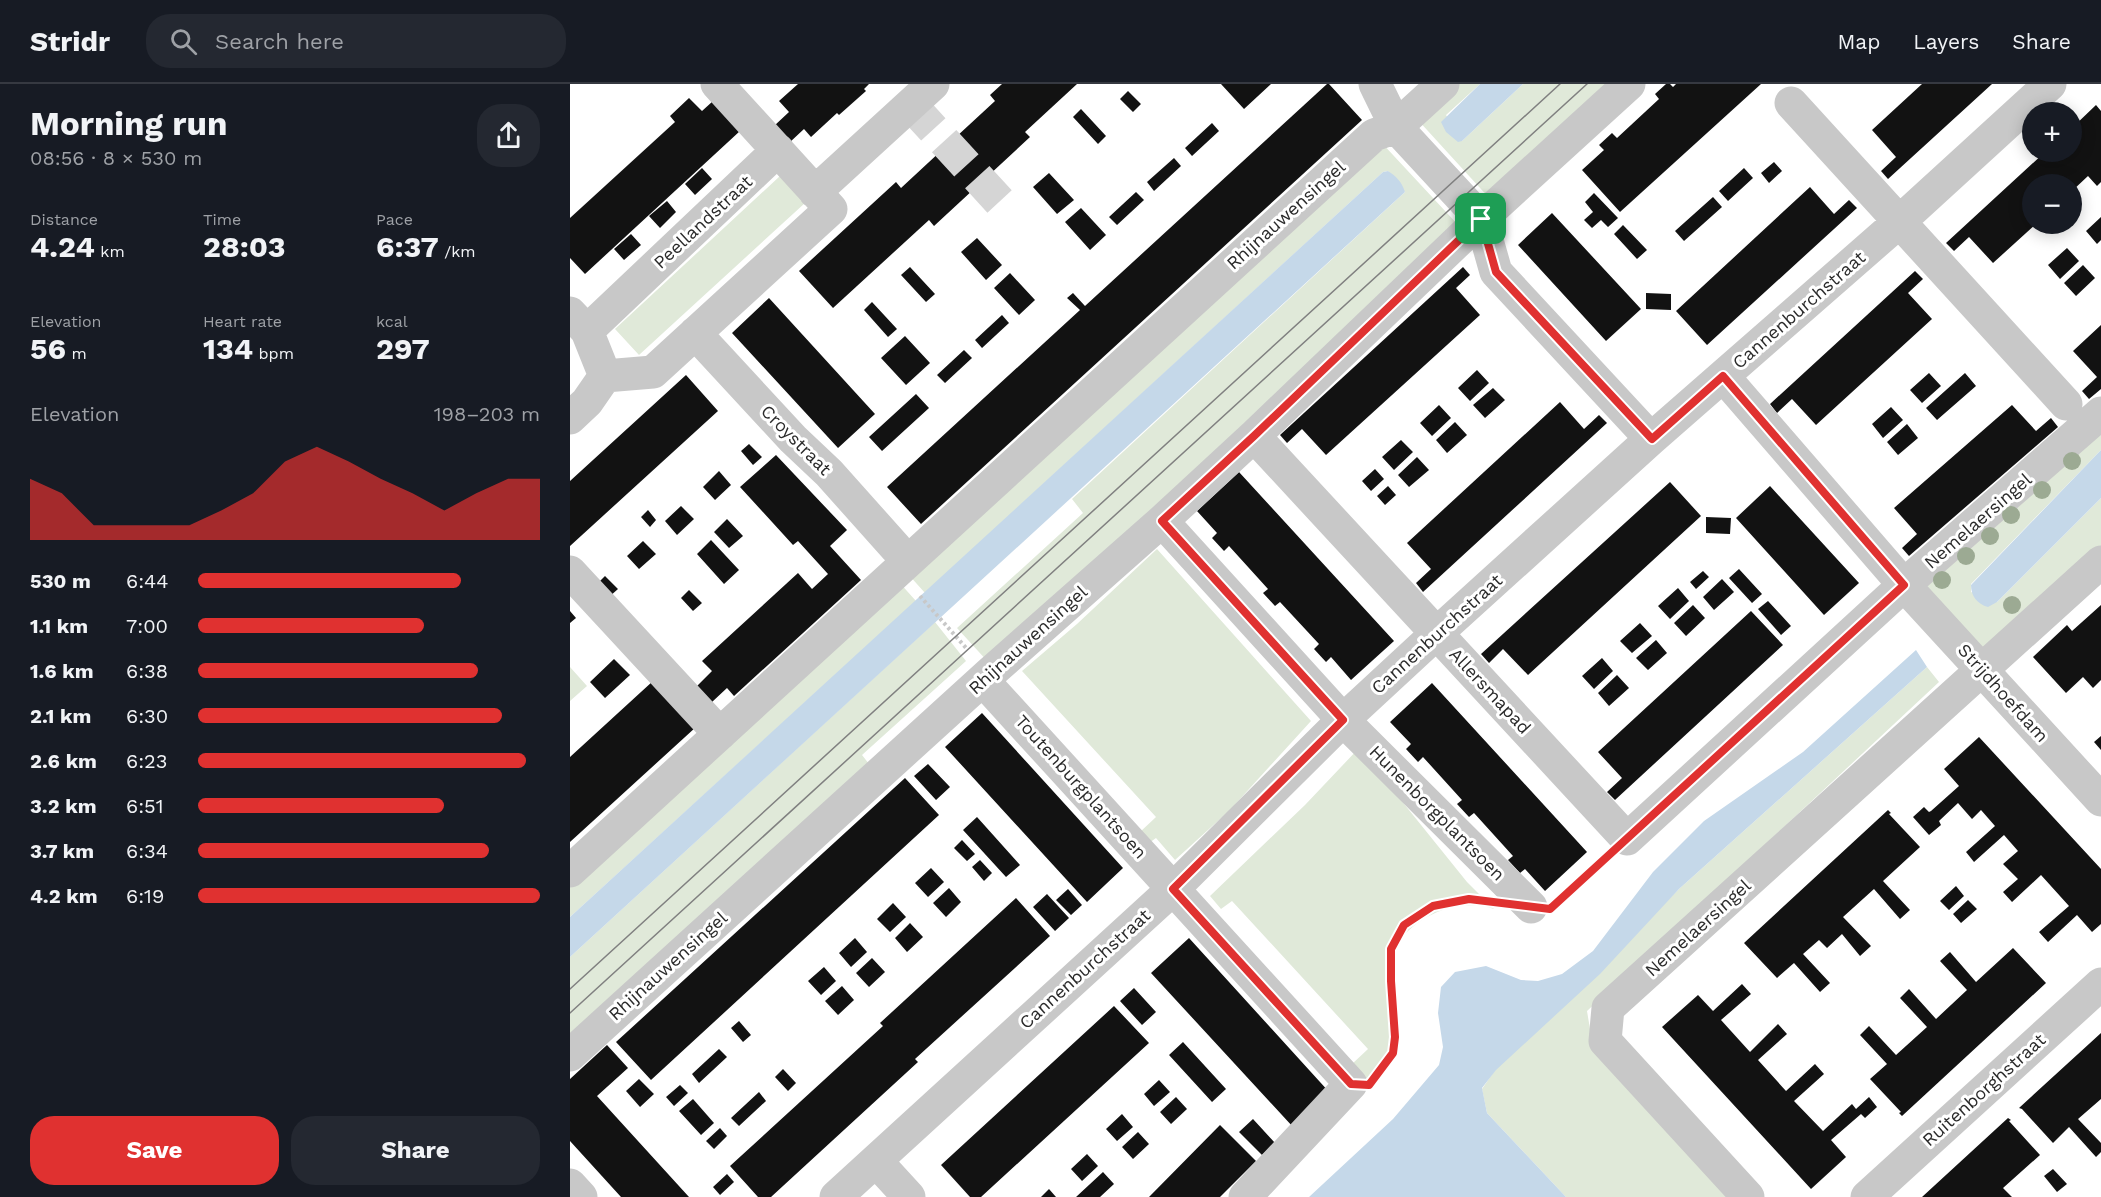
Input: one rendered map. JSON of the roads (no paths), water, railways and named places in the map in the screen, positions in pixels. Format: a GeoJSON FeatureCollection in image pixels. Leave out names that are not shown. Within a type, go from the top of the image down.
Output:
{"type":"FeatureCollection","features":[{"type":"Feature","properties":{"kind":"street"},"geometry":{"type":"LineString","coordinates":[[605,376],[653,372],[831,209],[717,84]]}},
{"type":"Feature","properties":{"kind":"street"},"geometry":{"type":"LineString","coordinates":[[815,192],[933,84]]}},
{"type":"Feature","properties":{"kind":"street"},"geometry":{"type":"LineString","coordinates":[[1375,84],[1396,127],[1481,219],[1496,272],[1652,439]]}},
{"type":"Feature","properties":{"kind":"street","name":"Rhijnauwensingel"},"geometry":{"type":"LineString","coordinates":[[570,871],[1374,135],[1396,127],[1443,84]]}},
{"type":"Feature","properties":{"kind":"street","name":"Rhijnauwensingel"},"geometry":{"type":"LineString","coordinates":[[570,1055],[973,689],[1162,521],[1481,219],[1629,84]]}},
{"type":"Feature","properties":{"kind":"street","name":"Cannenburchstraat"},"geometry":{"type":"LineString","coordinates":[[836,1197],[1173,889],[1343,720],[1437,633],[1652,439],[1899,222],[2050,84]]}},
{"type":"Feature","properties":{"kind":"street"},"geometry":{"type":"LineString","coordinates":[[1791,103],[2066,404]]}},
{"type":"Feature","properties":{"kind":"street","name":"Peellandstraat"},"geometry":{"type":"LineString","coordinates":[[578,322],[778,150]]}},
{"type":"Feature","properties":{"kind":"street"},"geometry":{"type":"LineString","coordinates":[[578,322],[605,376]]}},
{"type":"Feature","properties":{"kind":"street","name":"Croystraat"},"geometry":{"type":"LineString","coordinates":[[695,333],[792,439],[829,473],[896,548]]}},
{"type":"Feature","properties":{"kind":"street"},"geometry":{"type":"LineString","coordinates":[[570,418],[587,402],[605,376]]}},
{"type":"Feature","properties":{"kind":"street","name":"Strijdhoefdam"},"geometry":{"type":"LineString","coordinates":[[1723,376],[1904,585],[2101,800]]}},
{"type":"Feature","properties":{"kind":"street","name":"Nemelaersingel"},"geometry":{"type":"LineString","coordinates":[[1627,840],[1904,585],[2101,413]]}},
{"type":"Feature","properties":{"kind":"street","name":"Allersmapad"},"geometry":{"type":"LineString","coordinates":[[1254,436],[1627,840]]}},
{"type":"Feature","properties":{"kind":"street"},"geometry":{"type":"LineString","coordinates":[[1162,521],[1343,720]]}},
{"type":"Feature","properties":{"kind":"street","name":"Nemelaersingel"},"geometry":{"type":"LineString","coordinates":[[1748,1197],[1605,1041],[1608,1008],[2101,562]]}},
{"type":"Feature","properties":{"kind":"street"},"geometry":{"type":"LineString","coordinates":[[570,572],[720,734]]}},
{"type":"Feature","properties":{"kind":"street","name":"Toutenburgplantsoen"},"geometry":{"type":"LineString","coordinates":[[988,686],[1173,889]]}},
{"type":"Feature","properties":{"kind":"street","name":"Hunenborgplantsoen"},"geometry":{"type":"LineString","coordinates":[[1343,720],[1531,907]]}},
{"type":"Feature","properties":{"kind":"street"},"geometry":{"type":"LineString","coordinates":[[1173,889],[1351,1084],[1245,1197]]}},
{"type":"Feature","properties":{"kind":"street","name":"Ruitenborghstraat"},"geometry":{"type":"LineString","coordinates":[[1867,1197],[2101,984]]}},
{"type":"Feature","properties":{"kind":"street"},"geometry":{"type":"LineString","coordinates":[[876,1161],[909,1197]]}},
{"type":"Feature","properties":{"kind":"street"},"geometry":{"type":"LineString","coordinates":[[570,1185],[581,1197]]}},
{"type":"Feature","properties":{"kind":"water"},"geometry":{"type":"Polygon","coordinates":[[[1480,84],[1523,84],[1462,141],[1458,142],[1446,132],[1441,122],[1480,84]]]}},
{"type":"Feature","properties":{"kind":"water"},"geometry":{"type":"Polygon","coordinates":[[[1388,171],[1394,175],[1405,192],[570,957],[570,917],[1383,172],[1388,171]]]}},
{"type":"Feature","properties":{"kind":"water"},"geometry":{"type":"Polygon","coordinates":[[[2101,450],[2101,498],[1997,602],[1988,607],[1978,602],[1972,593],[1971,585],[2101,450]]]}},
{"type":"Feature","properties":{"kind":"water"},"geometry":{"type":"Polygon","coordinates":[[[1916,650],[1927,667],[1679,889],[1600,974],[1496,1070],[1482,1088],[1487,1113],[1566,1197],[1309,1197],[1393,1119],[1439,1065],[1443,1047],[1438,1013],[1441,987],[1455,972],[1486,966],[1521,980],[1538,981],[1562,974],[1593,951],[1653,872],[1704,821],[1803,752],[1916,650]]]}},
{"type":"Feature","properties":{"kind":"tunnel"},"geometry":{"type":"LineString","coordinates":[[911,105],[1000,202]]}},
{"type":"Feature","properties":{"kind":"tram line"},"geometry":{"type":"LineString","coordinates":[[570,989],[1560,84]]}},
{"type":"Feature","properties":{"kind":"tram line"},"geometry":{"type":"LineString","coordinates":[[570,1013],[1587,84]]}}]}
